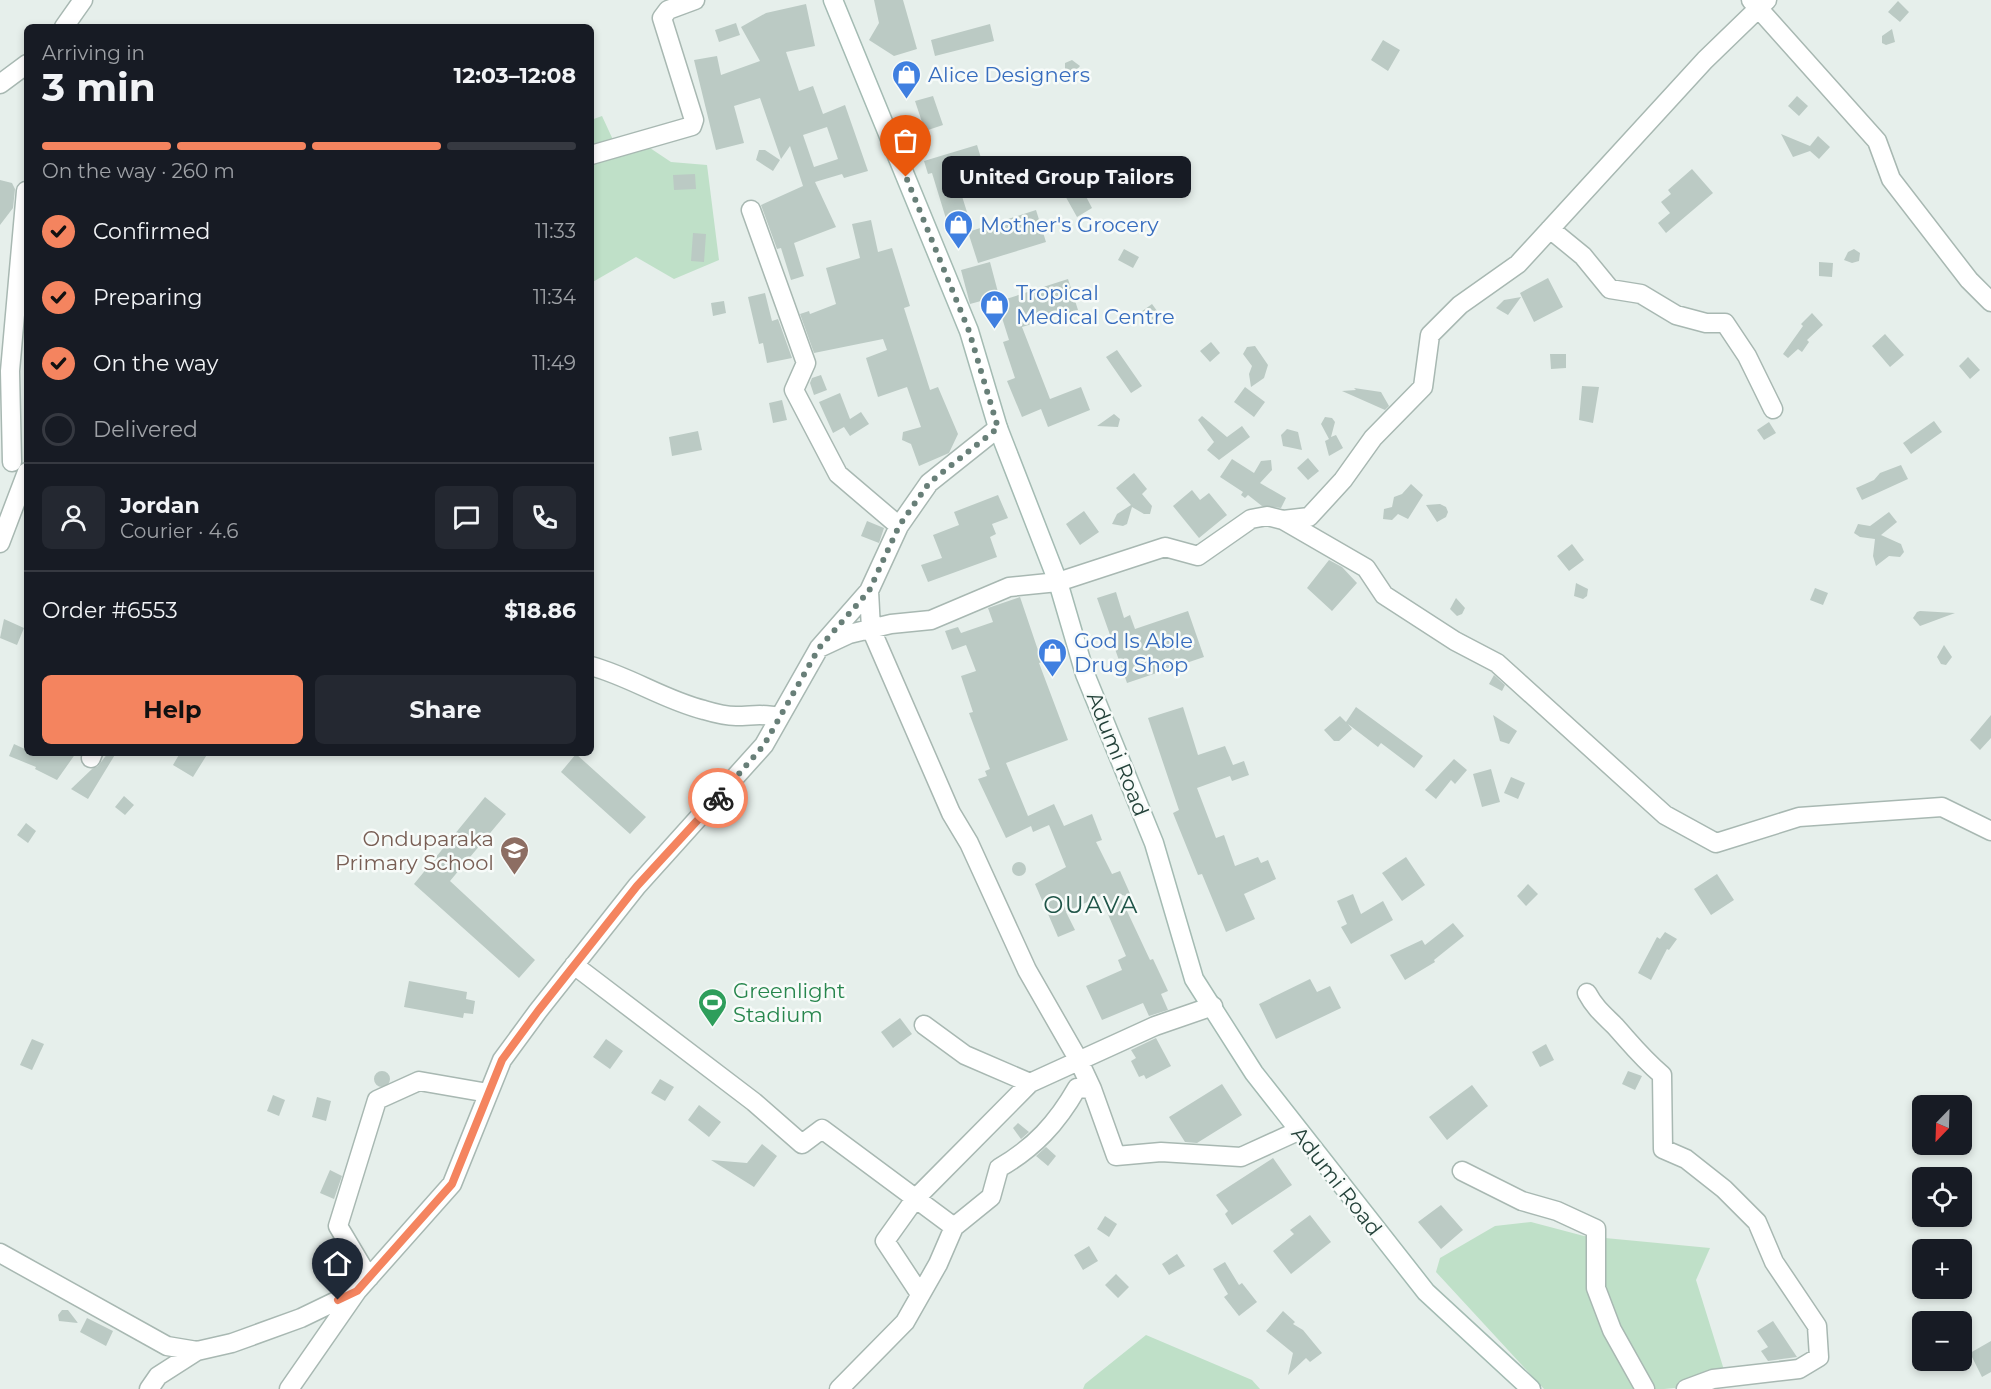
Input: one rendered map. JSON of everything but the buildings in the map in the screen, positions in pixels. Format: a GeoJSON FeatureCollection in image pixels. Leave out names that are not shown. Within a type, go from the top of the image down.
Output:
{"type":"FeatureCollection","features":[{"type":"Feature","properties":{"kind":"street"},"geometry":{"type":"LineString","coordinates":[[66,24],[83,0]]}},
{"type":"Feature","properties":{"kind":"street"},"geometry":{"type":"LineString","coordinates":[[594,154],[692,126],[694,120],[662,18],[668,10],[695,0]]}},
{"type":"Feature","properties":{"kind":"street","name":"Adumi Road"},"geometry":{"type":"LineString","coordinates":[[833,0],[969,331],[998,428],[1058,582],[1089,685],[1154,843],[1194,979],[1254,1073],[1426,1292],[1522,1386]]}},
{"type":"Feature","properties":{"kind":"street"},"geometry":{"type":"LineString","coordinates":[[1283,520],[1309,517],[1343,480],[1373,438],[1423,387],[1430,335],[1460,305],[1518,264],[1759,3],[1877,141],[1891,179],[1969,280],[1991,302]]}},
{"type":"Feature","properties":{"kind":"street"},"geometry":{"type":"LineString","coordinates":[[0,84],[24,66]]}},
{"type":"Feature","properties":{"kind":"street"},"geometry":{"type":"LineString","coordinates":[[752,210],[806,363],[794,390],[838,474],[899,526]]}},
{"type":"Feature","properties":{"kind":"street"},"geometry":{"type":"LineString","coordinates":[[0,543],[16,466],[10,371],[24,214]]}},
{"type":"Feature","properties":{"kind":"street"},"geometry":{"type":"LineString","coordinates":[[1550,229],[1583,256],[1610,289],[1641,294],[1676,315],[1706,323],[1725,323],[1747,356],[1773,409]]}},
{"type":"Feature","properties":{"kind":"street"},"geometry":{"type":"LineString","coordinates":[[289,1389],[363,1284],[452,1184],[502,1060],[637,886],[764,745],[819,648],[869,591],[899,526],[929,483],[998,428]]}},
{"type":"Feature","properties":{"kind":"street"},"geometry":{"type":"LineString","coordinates":[[819,648],[849,634],[902,622],[931,620],[1009,587],[1058,582],[1165,547],[1198,556],[1251,519],[1267,516],[1283,520],[1366,568],[1384,595],[1455,641],[1497,663],[1665,815],[1716,843],[1799,817],[1942,807],[1991,831]]}},
{"type":"Feature","properties":{"kind":"street"},"geometry":{"type":"LineString","coordinates":[[869,591],[871,629],[951,813],[969,843],[1028,970],[1078,1059],[1092,1089],[1116,1156],[1161,1152],[1242,1158],[1298,1131]]}},
{"type":"Feature","properties":{"kind":"street"},"geometry":{"type":"LineString","coordinates":[[594,667],[619,674],[669,699],[705,710],[735,716],[764,713],[778,717]]}},
{"type":"Feature","properties":{"kind":"street"},"geometry":{"type":"LineString","coordinates":[[574,965],[754,1102],[802,1144],[822,1129],[954,1227]]}},
{"type":"Feature","properties":{"kind":"street"},"geometry":{"type":"LineString","coordinates":[[1587,993],[1595,1008],[1614,1026],[1638,1056],[1662,1075],[1663,1149],[1686,1159],[1724,1189],[1757,1222],[1774,1262],[1817,1326],[1819,1357],[1799,1369],[1713,1379],[1686,1389]]}},
{"type":"Feature","properties":{"kind":"street"},"geometry":{"type":"LineString","coordinates":[[920,1294],[885,1240],[915,1198],[1030,1083],[1078,1059],[1155,1026],[1213,1006]]}},
{"type":"Feature","properties":{"kind":"street"},"geometry":{"type":"LineString","coordinates":[[924,1025],[965,1056],[1030,1083]]}},
{"type":"Feature","properties":{"kind":"street"},"geometry":{"type":"LineString","coordinates":[[363,1284],[338,1226],[377,1100],[419,1081],[488,1094]]}},
{"type":"Feature","properties":{"kind":"street"},"geometry":{"type":"LineString","coordinates":[[838,1389],[905,1322],[938,1264],[954,1227],[991,1197],[999,1168],[1024,1153],[1061,1117],[1077,1088],[1092,1089]]}},
{"type":"Feature","properties":{"kind":"street"},"geometry":{"type":"LineString","coordinates":[[1462,1171],[1522,1201],[1557,1211],[1596,1229],[1596,1288],[1612,1330],[1645,1389]]}},
{"type":"Feature","properties":{"kind":"street"},"geometry":{"type":"LineString","coordinates":[[0,1253],[167,1346],[197,1351]]}},
{"type":"Feature","properties":{"kind":"street"},"geometry":{"type":"LineString","coordinates":[[149,1389],[158,1376],[197,1351],[232,1343],[301,1318],[363,1284]]}},
{"type":"Feature","properties":{"kind":"green space"},"geometry":{"type":"Polygon","coordinates":[[[602,116],[614,142],[647,146],[671,162],[707,165],[719,260],[674,279],[636,257],[594,281],[594,119],[602,116]]]}},
{"type":"Feature","properties":{"kind":"green space"},"geometry":{"type":"Polygon","coordinates":[[[1531,1222],[1584,1236],[1710,1248],[1696,1280],[1724,1370],[1713,1384],[1664,1389],[1544,1389],[1436,1272],[1440,1258],[1495,1226],[1531,1222]]]}},
{"type":"Feature","properties":{"kind":"green space"},"geometry":{"type":"Polygon","coordinates":[[[1146,1335],[1252,1380],[1260,1389],[1083,1389],[1085,1384],[1146,1335]]]}},
{"type":"Feature","properties":{"kind":"way so far"},"geometry":{"type":"LineString","coordinates":[[718,798],[764,745],[819,648],[869,591],[899,526],[929,483],[998,428],[969,331],[906,177]]}},
{"type":"Feature","properties":{"kind":"place","name":"Alice Designers"},"geometry":{"type":"Point","coordinates":[907,100]}},
{"type":"Feature","properties":{"kind":"place","name":"United Group Tailors"},"geometry":{"type":"Point","coordinates":[906,177]}},
{"type":"Feature","properties":{"kind":"place","name":"Mother's Grocery"},"geometry":{"type":"Point","coordinates":[959,250]}},
{"type":"Feature","properties":{"kind":"place","name":"Tropical Medical Centre"},"geometry":{"type":"Point","coordinates":[995,330]}},
{"type":"Feature","properties":{"kind":"place","name":"God Is Able Drug Shop"},"geometry":{"type":"Point","coordinates":[1053,678]}},
{"type":"Feature","properties":{"kind":"place","name":"Onduparaka Primary School"},"geometry":{"type":"Point","coordinates":[515,876]}},
{"type":"Feature","properties":{"kind":"place","name":"Greenlight Stadium"},"geometry":{"type":"Point","coordinates":[712,1028]}},
{"type":"Feature","properties":{"kind":"district","name":"OUAVA"},"geometry":{"type":"Point","coordinates":[1091,904]}},
{"type":"Feature","properties":{"kind":"route"},"geometry":{"type":"LineString","coordinates":[[338,1300],[357,1291],[452,1184],[502,1060],[637,886],[718,798]]}}]}
